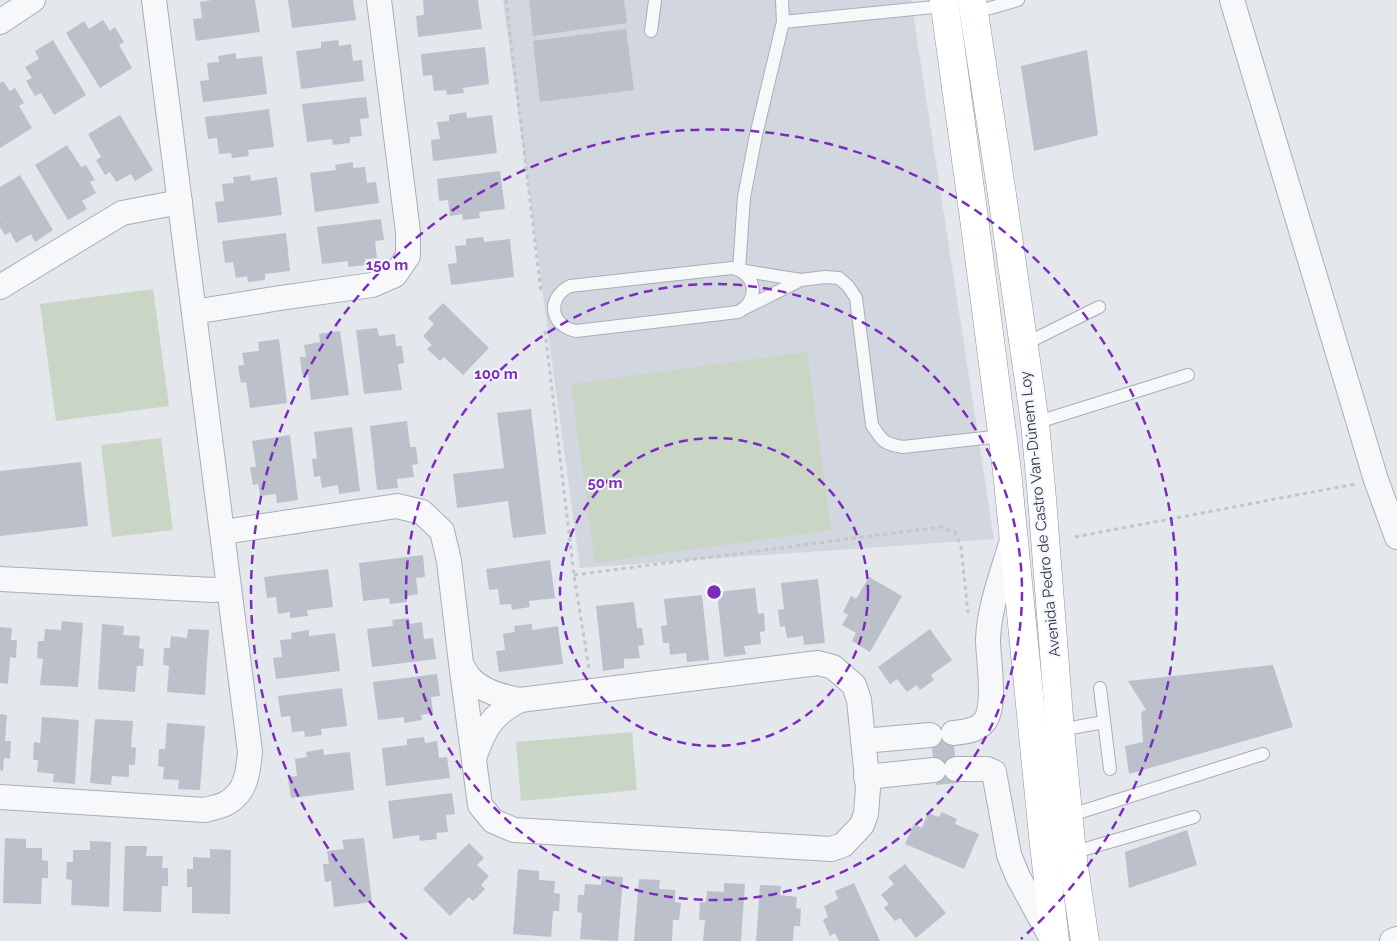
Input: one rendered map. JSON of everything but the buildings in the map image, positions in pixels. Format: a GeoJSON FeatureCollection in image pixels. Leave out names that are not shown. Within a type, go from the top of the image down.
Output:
{"type":"FeatureCollection","features":[{"type":"Feature","properties":{"kind":"highway","name":"Avenida Pedro de Castro Van-Dúnem Loy"},"geometry":{"type":"LineString","coordinates":[[944,3],[974,218],[1014,536],[1054,941]]}},
{"type":"Feature","properties":{"kind":"highway","name":"Avenida Pedro de Castro Van-Dúnem Loy"},"geometry":{"type":"LineString","coordinates":[[972,6],[1035,423],[1068,816],[1084,941]]}},
{"type":"Feature","properties":{"kind":"street"},"geometry":{"type":"LineString","coordinates":[[0,22],[32,0]]}},
{"type":"Feature","properties":{"kind":"street"},"geometry":{"type":"LineString","coordinates":[[0,797],[205,810],[224,805],[239,793],[247,778],[250,752],[154,0]]}},
{"type":"Feature","properties":{"kind":"street"},"geometry":{"type":"LineString","coordinates":[[194,312],[372,285],[395,275],[408,256],[408,232],[379,0]]}},
{"type":"Feature","properties":{"kind":"street"},"geometry":{"type":"LineString","coordinates":[[1232,0],[1376,480],[1397,537]]}},
{"type":"Feature","properties":{"kind":"street"},"geometry":{"type":"LineString","coordinates":[[0,287],[122,213],[180,202]]}},
{"type":"Feature","properties":{"kind":"street"},"geometry":{"type":"LineString","coordinates":[[223,532],[398,506],[422,512],[442,530],[449,561],[460,663],[480,805],[493,821],[514,830],[831,849],[843,845],[862,825],[866,814],[868,788],[859,700],[854,686],[833,666],[818,663],[520,700],[499,696],[484,687],[470,678],[460,663]]}},
{"type":"Feature","properties":{"kind":"street"},"geometry":{"type":"LineString","coordinates":[[863,741],[968,732],[984,722],[989,712],[991,699],[988,640],[990,616],[1014,536]]}},
{"type":"Feature","properties":{"kind":"street"},"geometry":{"type":"LineString","coordinates":[[0,579],[213,590],[229,588]]}},
{"type":"Feature","properties":{"kind":"street"},"geometry":{"type":"LineString","coordinates":[[474,758],[483,735],[495,718],[505,708],[520,700]]}},
{"type":"Feature","properties":{"kind":"street"},"geometry":{"type":"LineString","coordinates":[[866,777],[945,770],[987,769],[994,772],[1009,855],[1018,877],[1054,941]]}},
{"type":"Feature","properties":{"kind":"street"},"geometry":{"type":"LineString","coordinates":[[1392,941],[1397,939]]}},
{"type":"Feature","properties":{"kind":"lane"},"geometry":{"type":"LineString","coordinates":[[651,31],[655,0]]}},
{"type":"Feature","properties":{"kind":"lane"},"geometry":{"type":"LineString","coordinates":[[739,270],[744,197],[782,22],[782,0]]}},
{"type":"Feature","properties":{"kind":"lane"},"geometry":{"type":"LineString","coordinates":[[972,6],[1018,0]]}},
{"type":"Feature","properties":{"kind":"lane"},"geometry":{"type":"LineString","coordinates":[[782,22],[944,3]]}},
{"type":"Feature","properties":{"kind":"lane"},"geometry":{"type":"LineString","coordinates":[[739,270],[746,274],[750,280],[752,295],[750,303],[738,312],[730,314],[576,331],[562,326],[555,315],[554,308],[558,295],[570,286],[732,268],[801,280],[825,277],[839,278],[848,286],[856,298],[872,425],[879,436],[889,444],[903,447],[1002,436]]}},
{"type":"Feature","properties":{"kind":"lane"},"geometry":{"type":"LineString","coordinates":[[744,308],[801,280]]}},
{"type":"Feature","properties":{"kind":"lane"},"geometry":{"type":"LineString","coordinates":[[1023,345],[1099,307]]}},
{"type":"Feature","properties":{"kind":"lane"},"geometry":{"type":"LineString","coordinates":[[1035,423],[1188,374]]}},
{"type":"Feature","properties":{"kind":"lane"},"geometry":{"type":"LineString","coordinates":[[1100,688],[1110,769]]}},
{"type":"Feature","properties":{"kind":"lane"},"geometry":{"type":"LineString","coordinates":[[1060,730],[1104,722]]}},
{"type":"Feature","properties":{"kind":"lane"},"geometry":{"type":"LineString","coordinates":[[1068,816],[1263,754]]}},
{"type":"Feature","properties":{"kind":"lane"},"geometry":{"type":"LineString","coordinates":[[1072,853],[1194,817]]}},
{"type":"Feature","properties":{"kind":"path"},"geometry":{"type":"LineString","coordinates":[[506,0],[541,298]]}},
{"type":"Feature","properties":{"kind":"path"},"geometry":{"type":"LineString","coordinates":[[545,327],[574,575],[593,690]]}},
{"type":"Feature","properties":{"kind":"path"},"geometry":{"type":"LineString","coordinates":[[1075,537],[1376,480]]}},
{"type":"Feature","properties":{"kind":"path"},"geometry":{"type":"LineString","coordinates":[[574,575],[940,527],[954,532],[961,547],[968,614]]}},
{"type":"Feature","properties":{"kind":"shaded area"},"geometry":{"type":"Polygon","coordinates":[[[503,0],[911,0],[994,539],[580,568],[503,0]]]}},
{"type":"Feature","properties":{"kind":"green space"},"geometry":{"type":"Polygon","coordinates":[[[153,289],[169,406],[56,421],[40,304],[153,289]]]}},
{"type":"Feature","properties":{"kind":"green space"},"geometry":{"type":"Polygon","coordinates":[[[807,352],[831,530],[595,563],[571,384],[807,352]]]}},
{"type":"Feature","properties":{"kind":"green space"},"geometry":{"type":"Polygon","coordinates":[[[161,438],[173,530],[112,537],[101,445],[161,438]]]}},
{"type":"Feature","properties":{"kind":"green space"},"geometry":{"type":"Polygon","coordinates":[[[632,732],[637,790],[521,801],[516,742],[632,732]]]}}]}
